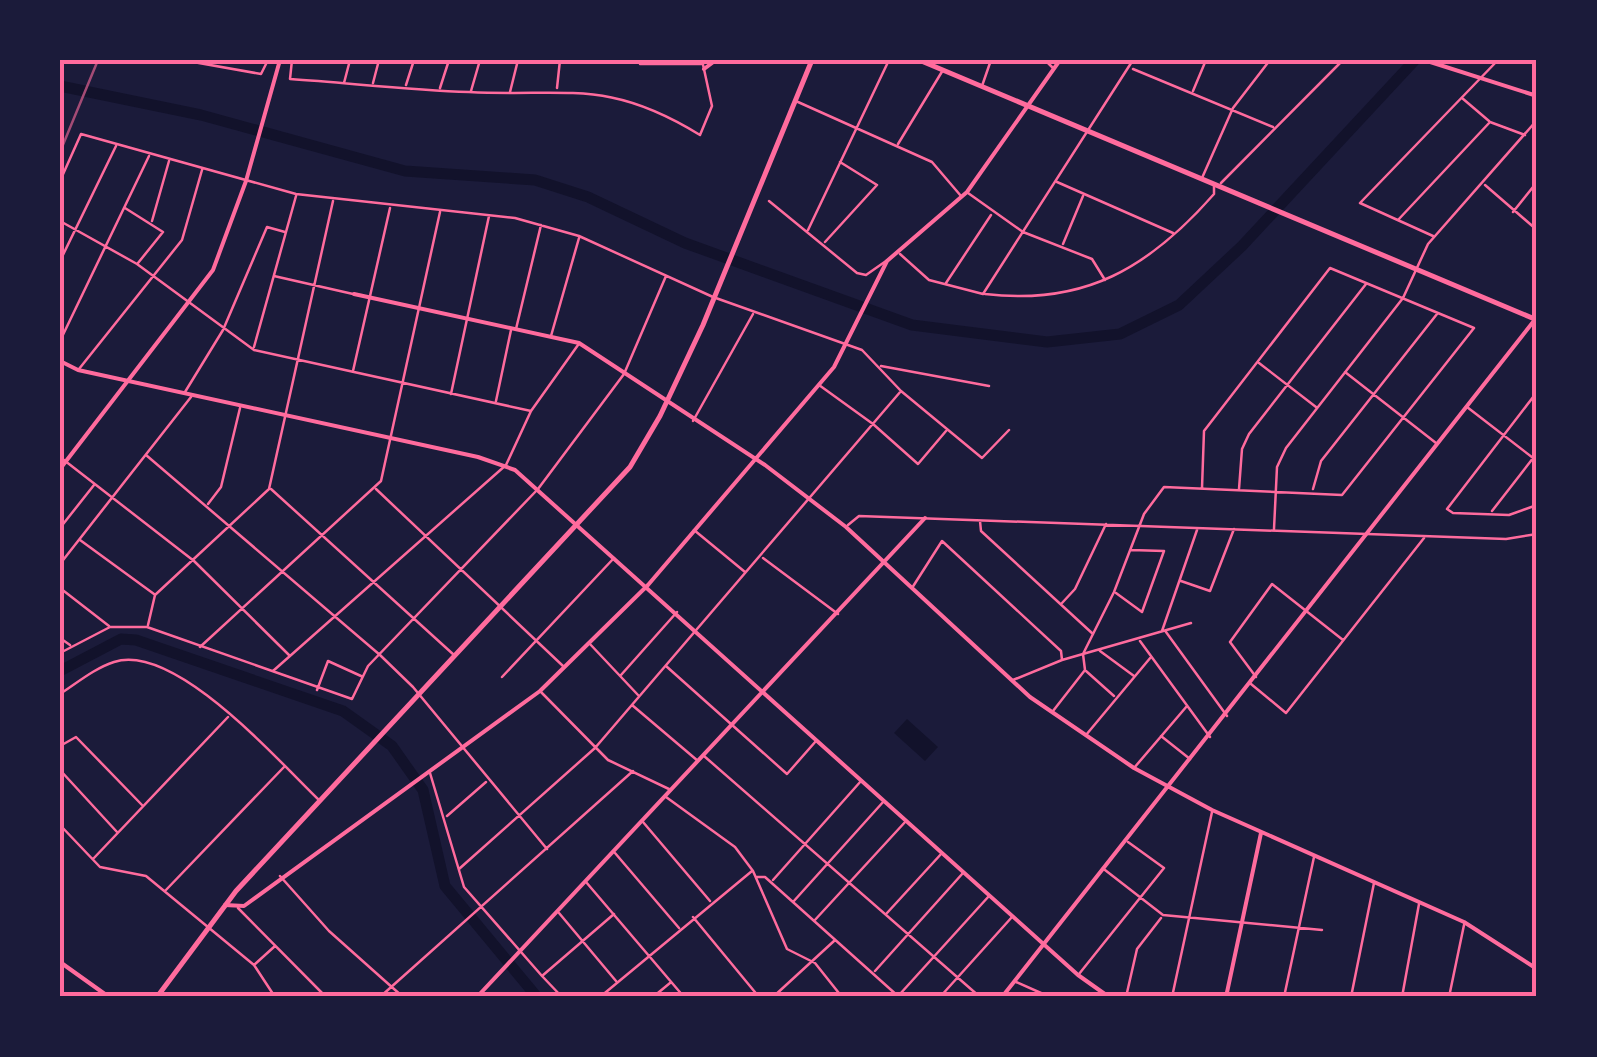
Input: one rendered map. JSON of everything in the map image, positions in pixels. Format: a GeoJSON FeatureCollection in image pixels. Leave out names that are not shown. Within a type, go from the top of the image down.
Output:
{"type":"FeatureCollection","features":[{"type":"Feature","properties":{"kind":"main road"},"geometry":{"type":"LineString","coordinates":[[156,997],[224,905],[630,467],[666,401],[718,287],[812,60]]}},
{"type":"Feature","properties":{"kind":"main road"},"geometry":{"type":"LineString","coordinates":[[919,60],[1536,320]]}},
{"type":"Feature","properties":{"kind":"street"},"geometry":{"type":"LineString","coordinates":[[182,60],[261,74],[268,60]]}},
{"type":"Feature","properties":{"kind":"street"},"geometry":{"type":"LineString","coordinates":[[60,469],[63,460],[188,304],[224,248],[280,60]]}},
{"type":"Feature","properties":{"kind":"street"},"geometry":{"type":"LineString","coordinates":[[292,60],[290,79],[470,92],[584,91],[637,103],[700,134],[712,106],[702,64]]}},
{"type":"Feature","properties":{"kind":"street"},"geometry":{"type":"LineString","coordinates":[[344,83],[350,60]]}},
{"type":"Feature","properties":{"kind":"street"},"geometry":{"type":"LineString","coordinates":[[372,84],[379,60]]}},
{"type":"Feature","properties":{"kind":"street"},"geometry":{"type":"LineString","coordinates":[[406,86],[414,60]]}},
{"type":"Feature","properties":{"kind":"street"},"geometry":{"type":"LineString","coordinates":[[440,89],[448,60]]}},
{"type":"Feature","properties":{"kind":"street"},"geometry":{"type":"LineString","coordinates":[[470,92],[480,60]]}},
{"type":"Feature","properties":{"kind":"street"},"geometry":{"type":"LineString","coordinates":[[510,92],[518,60]]}},
{"type":"Feature","properties":{"kind":"street"},"geometry":{"type":"LineString","coordinates":[[557,90],[560,60]]}},
{"type":"Feature","properties":{"kind":"street"},"geometry":{"type":"LineString","coordinates":[[640,60],[640,64],[702,64],[716,60]]}},
{"type":"Feature","properties":{"kind":"street"},"geometry":{"type":"LineString","coordinates":[[808,230],[889,60]]}},
{"type":"Feature","properties":{"kind":"street"},"geometry":{"type":"LineString","coordinates":[[982,86],[991,60]]}},
{"type":"Feature","properties":{"kind":"street"},"geometry":{"type":"LineString","coordinates":[[1046,60],[1054,69]]}},
{"type":"Feature","properties":{"kind":"street"},"geometry":{"type":"LineString","coordinates":[[238,908],[540,691],[648,585],[819,385],[846,346],[887,261],[962,198],[1060,60]]}},
{"type":"Feature","properties":{"kind":"street"},"geometry":{"type":"LineString","coordinates":[[983,294],[1133,60]]}},
{"type":"Feature","properties":{"kind":"street"},"geometry":{"type":"LineString","coordinates":[[1193,93],[1206,60]]}},
{"type":"Feature","properties":{"kind":"street"},"geometry":{"type":"LineString","coordinates":[[1202,178],[1233,108],[1270,60]]}},
{"type":"Feature","properties":{"kind":"street"},"geometry":{"type":"LineString","coordinates":[[896,250],[928,280],[983,294],[1051,296],[1105,280],[1138,264],[1176,234],[1214,194],[1217,184],[1343,60]]}},
{"type":"Feature","properties":{"kind":"street"},"geometry":{"type":"LineString","coordinates":[[1424,60],[1537,96]]}},
{"type":"Feature","properties":{"kind":"street"},"geometry":{"type":"LineString","coordinates":[[1434,236],[1360,204],[1498,60]]}},
{"type":"Feature","properties":{"kind":"street"},"geometry":{"type":"LineString","coordinates":[[1130,68],[1274,128]]}},
{"type":"Feature","properties":{"kind":"street"},"geometry":{"type":"LineString","coordinates":[[897,145],[943,70]]}},
{"type":"Feature","properties":{"kind":"street"},"geometry":{"type":"LineString","coordinates":[[1462,98],[1490,122],[1526,135]]}},
{"type":"Feature","properties":{"kind":"street"},"geometry":{"type":"LineString","coordinates":[[796,101],[932,162],[962,198]]}},
{"type":"Feature","properties":{"kind":"street"},"geometry":{"type":"LineString","coordinates":[[1274,530],[1281,456],[1403,298],[1434,236],[1537,120]]}},
{"type":"Feature","properties":{"kind":"street"},"geometry":{"type":"LineString","coordinates":[[1398,220],[1490,122]]}},
{"type":"Feature","properties":{"kind":"street"},"geometry":{"type":"LineString","coordinates":[[60,181],[81,134],[296,194],[541,224],[580,236],[713,298],[862,350],[901,391],[982,458],[1009,430]]}},
{"type":"Feature","properties":{"kind":"street"},"geometry":{"type":"LineString","coordinates":[[60,261],[116,144]]}},
{"type":"Feature","properties":{"kind":"street"},"geometry":{"type":"LineString","coordinates":[[60,341],[150,154]]}},
{"type":"Feature","properties":{"kind":"street"},"geometry":{"type":"LineString","coordinates":[[151,222],[169,160]]}},
{"type":"Feature","properties":{"kind":"street"},"geometry":{"type":"LineString","coordinates":[[824,244],[877,185],[840,162]]}},
{"type":"Feature","properties":{"kind":"street"},"geometry":{"type":"LineString","coordinates":[[78,370],[182,240],[202,169]]}},
{"type":"Feature","properties":{"kind":"street"},"geometry":{"type":"LineString","coordinates":[[1056,181],[1176,234]]}},
{"type":"Feature","properties":{"kind":"street"},"geometry":{"type":"LineString","coordinates":[[1513,212],[1537,182]]}},
{"type":"Feature","properties":{"kind":"street"},"geometry":{"type":"LineString","coordinates":[[1483,183],[1537,230]]}},
{"type":"Feature","properties":{"kind":"street"},"geometry":{"type":"LineString","coordinates":[[967,192],[992,214],[1023,232],[1092,259],[1105,280]]}},
{"type":"Feature","properties":{"kind":"street"},"geometry":{"type":"LineString","coordinates":[[254,350],[296,194]]}},
{"type":"Feature","properties":{"kind":"street"},"geometry":{"type":"LineString","coordinates":[[1062,246],[1084,194]]}},
{"type":"Feature","properties":{"kind":"street"},"geometry":{"type":"LineString","coordinates":[[147,627],[156,595],[234,526],[270,488],[334,199]]}},
{"type":"Feature","properties":{"kind":"street"},"geometry":{"type":"LineString","coordinates":[[769,202],[856,273],[866,275],[887,261]]}},
{"type":"Feature","properties":{"kind":"street"},"geometry":{"type":"LineString","coordinates":[[353,372],[390,206]]}},
{"type":"Feature","properties":{"kind":"street"},"geometry":{"type":"LineString","coordinates":[[125,208],[164,232],[137,264]]}},
{"type":"Feature","properties":{"kind":"street"},"geometry":{"type":"LineString","coordinates":[[200,647],[381,481],[440,211]]}},
{"type":"Feature","properties":{"kind":"street"},"geometry":{"type":"LineString","coordinates":[[945,285],[992,214]]}},
{"type":"Feature","properties":{"kind":"street"},"geometry":{"type":"LineString","coordinates":[[451,394],[490,215]]}},
{"type":"Feature","properties":{"kind":"street"},"geometry":{"type":"LineString","coordinates":[[60,221],[137,264],[254,350],[531,411]]}},
{"type":"Feature","properties":{"kind":"street"},"geometry":{"type":"LineString","coordinates":[[495,404],[541,224]]}},
{"type":"Feature","properties":{"kind":"street"},"geometry":{"type":"LineString","coordinates":[[184,394],[223,330],[268,227],[285,232]]}},
{"type":"Feature","properties":{"kind":"street"},"geometry":{"type":"LineString","coordinates":[[551,337],[580,236]]}},
{"type":"Feature","properties":{"kind":"street"},"geometry":{"type":"LineString","coordinates":[[1052,712],[1085,670],[1084,654],[1141,525],[1164,487],[1342,495],[1474,328],[1330,268],[1204,431],[1202,488]]}},
{"type":"Feature","properties":{"kind":"street"},"geometry":{"type":"LineString","coordinates":[[60,653],[110,626],[147,627],[352,700],[362,676],[380,654],[538,489],[624,374],[667,274]]}},
{"type":"Feature","properties":{"kind":"street"},"geometry":{"type":"LineString","coordinates":[[274,276],[579,343],[755,460],[846,527],[1012,681],[1134,768],[1168,789],[1261,833],[1464,922],[1537,969]]}},
{"type":"Feature","properties":{"kind":"street"},"geometry":{"type":"LineString","coordinates":[[1239,490],[1242,448],[1367,282]]}},
{"type":"Feature","properties":{"kind":"street"},"geometry":{"type":"LineString","coordinates":[[693,421],[754,313]]}},
{"type":"Feature","properties":{"kind":"street"},"geometry":{"type":"LineString","coordinates":[[1313,492],[1321,461],[1438,313]]}},
{"type":"Feature","properties":{"kind":"street"},"geometry":{"type":"LineString","coordinates":[[1002,997],[1106,870],[1536,320]]}},
{"type":"Feature","properties":{"kind":"street"},"geometry":{"type":"LineString","coordinates":[[272,672],[506,465],[531,411],[579,343]]}},
{"type":"Feature","properties":{"kind":"street"},"geometry":{"type":"LineString","coordinates":[[60,362],[78,370],[506,465],[648,585],[1078,975],[1108,997]]}},
{"type":"Feature","properties":{"kind":"street"},"geometry":{"type":"LineString","coordinates":[[1257,362],[1317,408]]}},
{"type":"Feature","properties":{"kind":"street"},"geometry":{"type":"LineString","coordinates":[[879,366],[988,386]]}},
{"type":"Feature","properties":{"kind":"street"},"geometry":{"type":"LineString","coordinates":[[1345,372],[1437,444]]}},
{"type":"Feature","properties":{"kind":"street"},"geometry":{"type":"LineString","coordinates":[[819,385],[873,424],[918,464],[948,430]]}},
{"type":"Feature","properties":{"kind":"street"},"geometry":{"type":"LineString","coordinates":[[458,869],[595,748],[901,391]]}},
{"type":"Feature","properties":{"kind":"street"},"geometry":{"type":"LineString","coordinates":[[1537,392],[1448,509],[1522,513],[1537,505]]}},
{"type":"Feature","properties":{"kind":"street"},"geometry":{"type":"LineString","coordinates":[[60,564],[192,396]]}},
{"type":"Feature","properties":{"kind":"street"},"geometry":{"type":"LineString","coordinates":[[207,505],[221,487],[240,406]]}},
{"type":"Feature","properties":{"kind":"street"},"geometry":{"type":"LineString","coordinates":[[1467,406],[1535,460]]}},
{"type":"Feature","properties":{"kind":"street"},"geometry":{"type":"LineString","coordinates":[[1490,514],[1537,453]]}},
{"type":"Feature","properties":{"kind":"street"},"geometry":{"type":"LineString","coordinates":[[146,455],[380,654],[419,695],[461,751],[546,849]]}},
{"type":"Feature","properties":{"kind":"street"},"geometry":{"type":"LineString","coordinates":[[63,460],[194,561],[291,657]]}},
{"type":"Feature","properties":{"kind":"street"},"geometry":{"type":"LineString","coordinates":[[60,528],[94,484]]}},
{"type":"Feature","properties":{"kind":"street"},"geometry":{"type":"LineString","coordinates":[[270,488],[455,656]]}},
{"type":"Feature","properties":{"kind":"street"},"geometry":{"type":"LineString","coordinates":[[375,488],[564,667]]}},
{"type":"Feature","properties":{"kind":"street"},"geometry":{"type":"LineString","coordinates":[[846,527],[860,516],[1506,539],[1537,534]]}},
{"type":"Feature","properties":{"kind":"street"},"geometry":{"type":"LineString","coordinates":[[477,997],[925,518]]}},
{"type":"Feature","properties":{"kind":"street"},"geometry":{"type":"LineString","coordinates":[[979,520],[981,530],[1094,635]]}},
{"type":"Feature","properties":{"kind":"street"},"geometry":{"type":"LineString","coordinates":[[1061,604],[1076,588],[1106,524]]}},
{"type":"Feature","properties":{"kind":"street"},"geometry":{"type":"LineString","coordinates":[[1164,632],[1198,527]]}},
{"type":"Feature","properties":{"kind":"street"},"geometry":{"type":"LineString","coordinates":[[1180,581],[1210,591],[1235,528]]}},
{"type":"Feature","properties":{"kind":"street"},"geometry":{"type":"LineString","coordinates":[[694,530],[746,574]]}},
{"type":"Feature","properties":{"kind":"street"},"geometry":{"type":"LineString","coordinates":[[1251,684],[1286,713],[1426,536]]}},
{"type":"Feature","properties":{"kind":"street"},"geometry":{"type":"LineString","coordinates":[[79,540],[156,595]]}},
{"type":"Feature","properties":{"kind":"street"},"geometry":{"type":"LineString","coordinates":[[912,588],[942,540],[1060,651],[1062,660]]}},
{"type":"Feature","properties":{"kind":"street"},"geometry":{"type":"LineString","coordinates":[[1114,592],[1142,612],[1164,550],[1131,550]]}},
{"type":"Feature","properties":{"kind":"street"},"geometry":{"type":"LineString","coordinates":[[761,556],[838,614]]}},
{"type":"Feature","properties":{"kind":"street"},"geometry":{"type":"LineString","coordinates":[[502,676],[615,557]]}},
{"type":"Feature","properties":{"kind":"street"},"geometry":{"type":"LineString","coordinates":[[1256,678],[1230,642],[1272,584],[1344,640]]}},
{"type":"Feature","properties":{"kind":"street"},"geometry":{"type":"LineString","coordinates":[[60,588],[110,626]]}},
{"type":"Feature","properties":{"kind":"street"},"geometry":{"type":"LineString","coordinates":[[621,675],[677,612]]}},
{"type":"Feature","properties":{"kind":"street"},"geometry":{"type":"LineString","coordinates":[[1012,681],[1019,674],[1062,660],[1191,623]]}},
{"type":"Feature","properties":{"kind":"street"},"geometry":{"type":"LineString","coordinates":[[1164,632],[1227,716]]}},
{"type":"Feature","properties":{"kind":"street"},"geometry":{"type":"LineString","coordinates":[[60,638],[71,646]]}},
{"type":"Feature","properties":{"kind":"street"},"geometry":{"type":"LineString","coordinates":[[1139,639],[1210,737]]}},
{"type":"Feature","properties":{"kind":"street"},"geometry":{"type":"LineString","coordinates":[[589,643],[640,696]]}},
{"type":"Feature","properties":{"kind":"street"},"geometry":{"type":"LineString","coordinates":[[1098,649],[1135,677]]}},
{"type":"Feature","properties":{"kind":"street"},"geometry":{"type":"LineString","coordinates":[[1086,735],[1152,656]]}},
{"type":"Feature","properties":{"kind":"street"},"geometry":{"type":"LineString","coordinates":[[60,694],[115,662],[128,661],[186,679],[320,801]]}},
{"type":"Feature","properties":{"kind":"street"},"geometry":{"type":"LineString","coordinates":[[316,690],[328,662],[362,676]]}},
{"type":"Feature","properties":{"kind":"street"},"geometry":{"type":"LineString","coordinates":[[666,666],[787,774],[817,740]]}},
{"type":"Feature","properties":{"kind":"street"},"geometry":{"type":"LineString","coordinates":[[1085,670],[1116,696]]}},
{"type":"Feature","properties":{"kind":"street"},"geometry":{"type":"LineString","coordinates":[[540,691],[608,760],[672,790]]}},
{"type":"Feature","properties":{"kind":"street"},"geometry":{"type":"LineString","coordinates":[[1134,768],[1188,704]]}},
{"type":"Feature","properties":{"kind":"street"},"geometry":{"type":"LineString","coordinates":[[632,705],[699,762]]}},
{"type":"Feature","properties":{"kind":"street"},"geometry":{"type":"LineString","coordinates":[[92,859],[229,716]]}},
{"type":"Feature","properties":{"kind":"street"},"geometry":{"type":"LineString","coordinates":[[1159,734],[1191,760]]}},
{"type":"Feature","properties":{"kind":"street"},"geometry":{"type":"LineString","coordinates":[[60,746],[76,737],[143,806]]}},
{"type":"Feature","properties":{"kind":"street"},"geometry":{"type":"LineString","coordinates":[[704,756],[980,997]]}},
{"type":"Feature","properties":{"kind":"street"},"geometry":{"type":"LineString","coordinates":[[164,892],[284,767]]}},
{"type":"Feature","properties":{"kind":"street"},"geometry":{"type":"LineString","coordinates":[[60,770],[118,833]]}},
{"type":"Feature","properties":{"kind":"street"},"geometry":{"type":"LineString","coordinates":[[380,997],[634,772]]}},
{"type":"Feature","properties":{"kind":"street"},"geometry":{"type":"LineString","coordinates":[[427,774],[446,817],[464,887],[562,997]]}},
{"type":"Feature","properties":{"kind":"street"},"geometry":{"type":"LineString","coordinates":[[771,882],[862,780]]}},
{"type":"Feature","properties":{"kind":"street"},"geometry":{"type":"LineString","coordinates":[[446,817],[487,781]]}},
{"type":"Feature","properties":{"kind":"street"},"geometry":{"type":"LineString","coordinates":[[666,797],[735,847],[753,871],[788,949],[815,963],[839,996]]}},
{"type":"Feature","properties":{"kind":"street"},"geometry":{"type":"LineString","coordinates":[[792,902],[884,800]]}},
{"type":"Feature","properties":{"kind":"street"},"geometry":{"type":"LineString","coordinates":[[1172,997],[1212,810]]}},
{"type":"Feature","properties":{"kind":"street"},"geometry":{"type":"LineString","coordinates":[[814,921],[907,820]]}},
{"type":"Feature","properties":{"kind":"street"},"geometry":{"type":"LineString","coordinates":[[644,822],[711,902]]}},
{"type":"Feature","properties":{"kind":"street"},"geometry":{"type":"LineString","coordinates":[[60,825],[100,867],[137,871],[164,892],[204,929],[254,965],[275,997]]}},
{"type":"Feature","properties":{"kind":"street"},"geometry":{"type":"LineString","coordinates":[[1226,997],[1261,833]]}},
{"type":"Feature","properties":{"kind":"street"},"geometry":{"type":"LineString","coordinates":[[1078,975],[1164,868],[1128,842]]}},
{"type":"Feature","properties":{"kind":"street"},"geometry":{"type":"LineString","coordinates":[[614,852],[680,929]]}},
{"type":"Feature","properties":{"kind":"street"},"geometry":{"type":"LineString","coordinates":[[887,913],[944,852]]}},
{"type":"Feature","properties":{"kind":"street"},"geometry":{"type":"LineString","coordinates":[[1284,997],[1314,856]]}},
{"type":"Feature","properties":{"kind":"street"},"geometry":{"type":"LineString","coordinates":[[1106,870],[1163,916],[1322,930]]}},
{"type":"Feature","properties":{"kind":"street"},"geometry":{"type":"LineString","coordinates":[[600,997],[753,871]]}},
{"type":"Feature","properties":{"kind":"street"},"geometry":{"type":"LineString","coordinates":[[873,974],[964,872]]}},
{"type":"Feature","properties":{"kind":"street"},"geometry":{"type":"LineString","coordinates":[[280,876],[329,931],[403,997]]}},
{"type":"Feature","properties":{"kind":"street"},"geometry":{"type":"LineString","coordinates":[[755,878],[765,876],[899,996],[990,895]]}},
{"type":"Feature","properties":{"kind":"street"},"geometry":{"type":"LineString","coordinates":[[1351,997],[1374,881]]}},
{"type":"Feature","properties":{"kind":"street"},"geometry":{"type":"LineString","coordinates":[[586,882],[684,997]]}},
{"type":"Feature","properties":{"kind":"street"},"geometry":{"type":"LineString","coordinates":[[1402,997],[1420,902]]}},
{"type":"Feature","properties":{"kind":"street"},"geometry":{"type":"LineString","coordinates":[[224,905],[238,908],[326,997]]}},
{"type":"Feature","properties":{"kind":"street"},"geometry":{"type":"LineString","coordinates":[[559,913],[617,982]]}},
{"type":"Feature","properties":{"kind":"street"},"geometry":{"type":"LineString","coordinates":[[542,976],[614,914]]}},
{"type":"Feature","properties":{"kind":"street"},"geometry":{"type":"LineString","coordinates":[[940,997],[1013,916]]}},
{"type":"Feature","properties":{"kind":"street"},"geometry":{"type":"LineString","coordinates":[[1126,997],[1137,949],[1163,916]]}},
{"type":"Feature","properties":{"kind":"street"},"geometry":{"type":"LineString","coordinates":[[694,917],[760,997]]}},
{"type":"Feature","properties":{"kind":"street"},"geometry":{"type":"LineString","coordinates":[[1449,997],[1464,922]]}},
{"type":"Feature","properties":{"kind":"street"},"geometry":{"type":"LineString","coordinates":[[773,997],[815,963],[835,940]]}},
{"type":"Feature","properties":{"kind":"street"},"geometry":{"type":"LineString","coordinates":[[254,965],[276,946]]}},
{"type":"Feature","properties":{"kind":"street"},"geometry":{"type":"LineString","coordinates":[[60,964],[105,996]]}},
{"type":"Feature","properties":{"kind":"street"},"geometry":{"type":"LineString","coordinates":[[653,997],[671,982]]}},
{"type":"Feature","properties":{"kind":"street"},"geometry":{"type":"LineString","coordinates":[[1016,982],[1050,997]]}},
{"type":"Feature","properties":{"kind":"street"},"geometry":{"type":"LineString","coordinates":[[1093,997],[1096,990]]}},
{"type":"Feature","properties":{"kind":"shaded area"},"geometry":{"type":"Polygon","coordinates":[[[907,719],[938,747],[925,761],[894,733],[907,719]]]}},
{"type":"Feature","properties":{"kind":"waterway"},"geometry":{"type":"LineString","coordinates":[[60,86],[201,115],[405,171],[535,180],[588,197],[685,243],[912,325],[1047,342],[1120,334],[1179,305],[1242,246],[1415,60]]}},
{"type":"Feature","properties":{"kind":"waterway"},"geometry":{"type":"LineString","coordinates":[[60,671],[121,639],[136,640],[343,711],[392,746],[423,790],[445,886],[537,997]]}},
{"type":"Feature","properties":{"kind":"railway"},"geometry":{"type":"LineString","coordinates":[[60,152],[98,60]]}}]}
